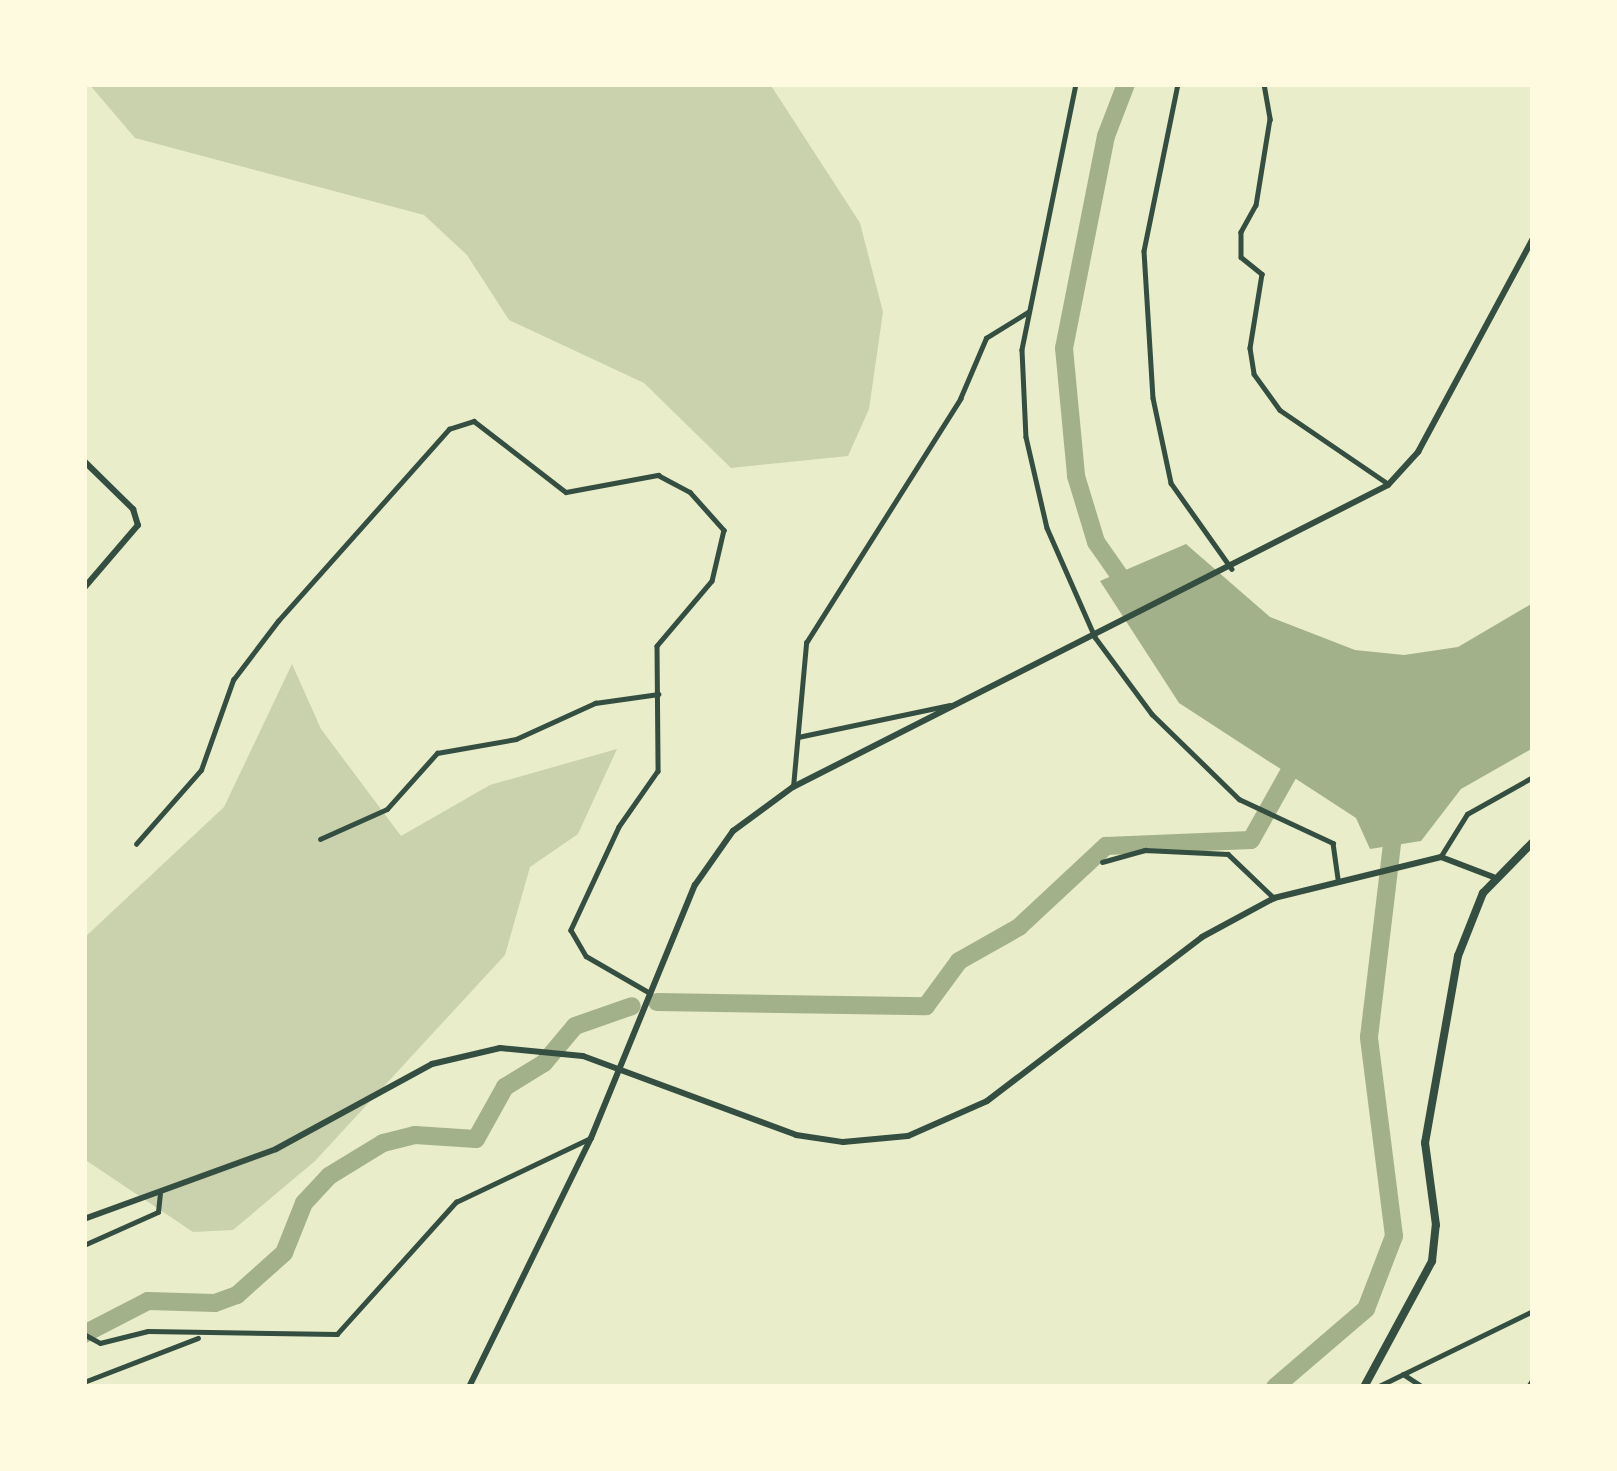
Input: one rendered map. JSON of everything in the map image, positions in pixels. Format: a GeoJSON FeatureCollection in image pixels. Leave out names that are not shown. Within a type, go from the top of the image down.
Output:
{"type":"FeatureCollection","features":[{"type":"Feature","properties":{"kind":"main road"},"geometry":{"type":"LineString","coordinates":[[1364,1387],[1432,1261],[1429,1090],[1458,956],[1493,877],[1533,842]]}},
{"type":"Feature","properties":{"kind":"street"},"geometry":{"type":"LineString","coordinates":[[1076,84],[1028,312],[1020,391],[1034,480],[1098,636],[1187,752],[1264,813],[1334,843],[1342,879]]}},
{"type":"Feature","properties":{"kind":"street"},"geometry":{"type":"LineString","coordinates":[[1178,84],[1144,251],[1153,398],[1171,483],[1229,570]]}},
{"type":"Feature","properties":{"kind":"street"},"geometry":{"type":"LineString","coordinates":[[1264,84],[1270,118],[1256,205],[1241,232],[1241,257],[1262,274],[1250,348],[1254,374],[1280,410],[1388,485]]}},
{"type":"Feature","properties":{"kind":"street"},"geometry":{"type":"LineString","coordinates":[[469,1387],[591,1138],[711,858],[747,817],[793,787],[1229,570],[1388,485],[1418,452],[1533,238]]}},
{"type":"Feature","properties":{"kind":"street"},"geometry":{"type":"LineString","coordinates":[[793,787],[806,643],[961,399],[986,338],[1028,312]]}},
{"type":"Feature","properties":{"kind":"street"},"geometry":{"type":"LineString","coordinates":[[136,844],[200,770],[233,680],[267,636],[464,420],[494,431],[566,492],[658,476],[720,520],[726,543],[718,569],[661,636],[658,771],[619,827],[571,934],[586,956],[650,993]]}},
{"type":"Feature","properties":{"kind":"street"},"geometry":{"type":"LineString","coordinates":[[84,461],[138,525],[84,588]]}},
{"type":"Feature","properties":{"kind":"street"},"geometry":{"type":"LineString","coordinates":[[320,839],[387,809],[437,753],[516,739],[595,703],[658,694]]}},
{"type":"Feature","properties":{"kind":"street"},"geometry":{"type":"LineString","coordinates":[[798,737],[953,706]]}},
{"type":"Feature","properties":{"kind":"street"},"geometry":{"type":"LineString","coordinates":[[1441,857],[1467,814],[1533,777]]}},
{"type":"Feature","properties":{"kind":"street"},"geometry":{"type":"LineString","coordinates":[[1102,862],[1145,850],[1228,854],[1274,898]]}},
{"type":"Feature","properties":{"kind":"street"},"geometry":{"type":"LineString","coordinates":[[84,1219],[276,1149],[432,1064],[500,1048],[563,1051],[796,1136],[908,1136],[987,1101],[1202,938],[1274,898],[1441,857],[1493,877]]}},
{"type":"Feature","properties":{"kind":"street"},"geometry":{"type":"LineString","coordinates":[[84,1334],[90,1340],[148,1330],[203,1336],[337,1334],[456,1202],[591,1138]]}},
{"type":"Feature","properties":{"kind":"street"},"geometry":{"type":"LineString","coordinates":[[84,1245],[160,1211],[160,1194]]}},
{"type":"Feature","properties":{"kind":"street"},"geometry":{"type":"LineString","coordinates":[[1377,1387],[1533,1311]]}},
{"type":"Feature","properties":{"kind":"street"},"geometry":{"type":"LineString","coordinates":[[84,1382],[203,1336]]}},
{"type":"Feature","properties":{"kind":"street"},"geometry":{"type":"LineString","coordinates":[[1402,1374],[1423,1387]]}},
{"type":"Feature","properties":{"kind":"street"},"geometry":{"type":"LineString","coordinates":[[1528,1387],[1533,1379]]}},
{"type":"Feature","properties":{"kind":"shaded area"},"geometry":{"type":"Polygon","coordinates":[[[89,84],[770,84],[860,223],[883,312],[869,409],[848,456],[731,468],[644,383],[509,320],[467,255],[424,215],[135,138],[89,84]]]}},
{"type":"Feature","properties":{"kind":"shaded area"},"geometry":{"type":"Polygon","coordinates":[[[1186,544],[1270,617],[1355,650],[1404,655],[1458,647],[1533,603],[1533,748],[1461,789],[1421,841],[1370,849],[1356,818],[1179,703],[1100,581],[1186,544]]]}},
{"type":"Feature","properties":{"kind":"shaded area"},"geometry":{"type":"Polygon","coordinates":[[[292,664],[321,729],[401,836],[490,785],[617,749],[578,834],[530,867],[505,955],[315,1161],[233,1230],[193,1232],[84,1159],[84,938],[224,807],[292,664]]]}},
{"type":"Feature","properties":{"kind":"waterway"},"geometry":{"type":"LineString","coordinates":[[1126,84],[1106,136],[1064,348],[1076,476],[1096,542],[1131,592]]}},
{"type":"Feature","properties":{"kind":"waterway"},"geometry":{"type":"LineString","coordinates":[[657,1002],[926,1006],[959,961],[1019,927],[1106,846],[1251,840],[1297,758]]}},
{"type":"Feature","properties":{"kind":"waterway"},"geometry":{"type":"LineString","coordinates":[[1275,1387],[1366,1309],[1394,1236],[1369,1037],[1394,827]]}},
{"type":"Feature","properties":{"kind":"waterway"},"geometry":{"type":"LineString","coordinates":[[84,1334],[148,1301],[215,1303],[237,1295],[284,1253],[304,1203],[329,1176],[383,1143],[415,1135],[476,1139],[505,1087],[544,1063],[575,1026],[632,1006]]}}]}
